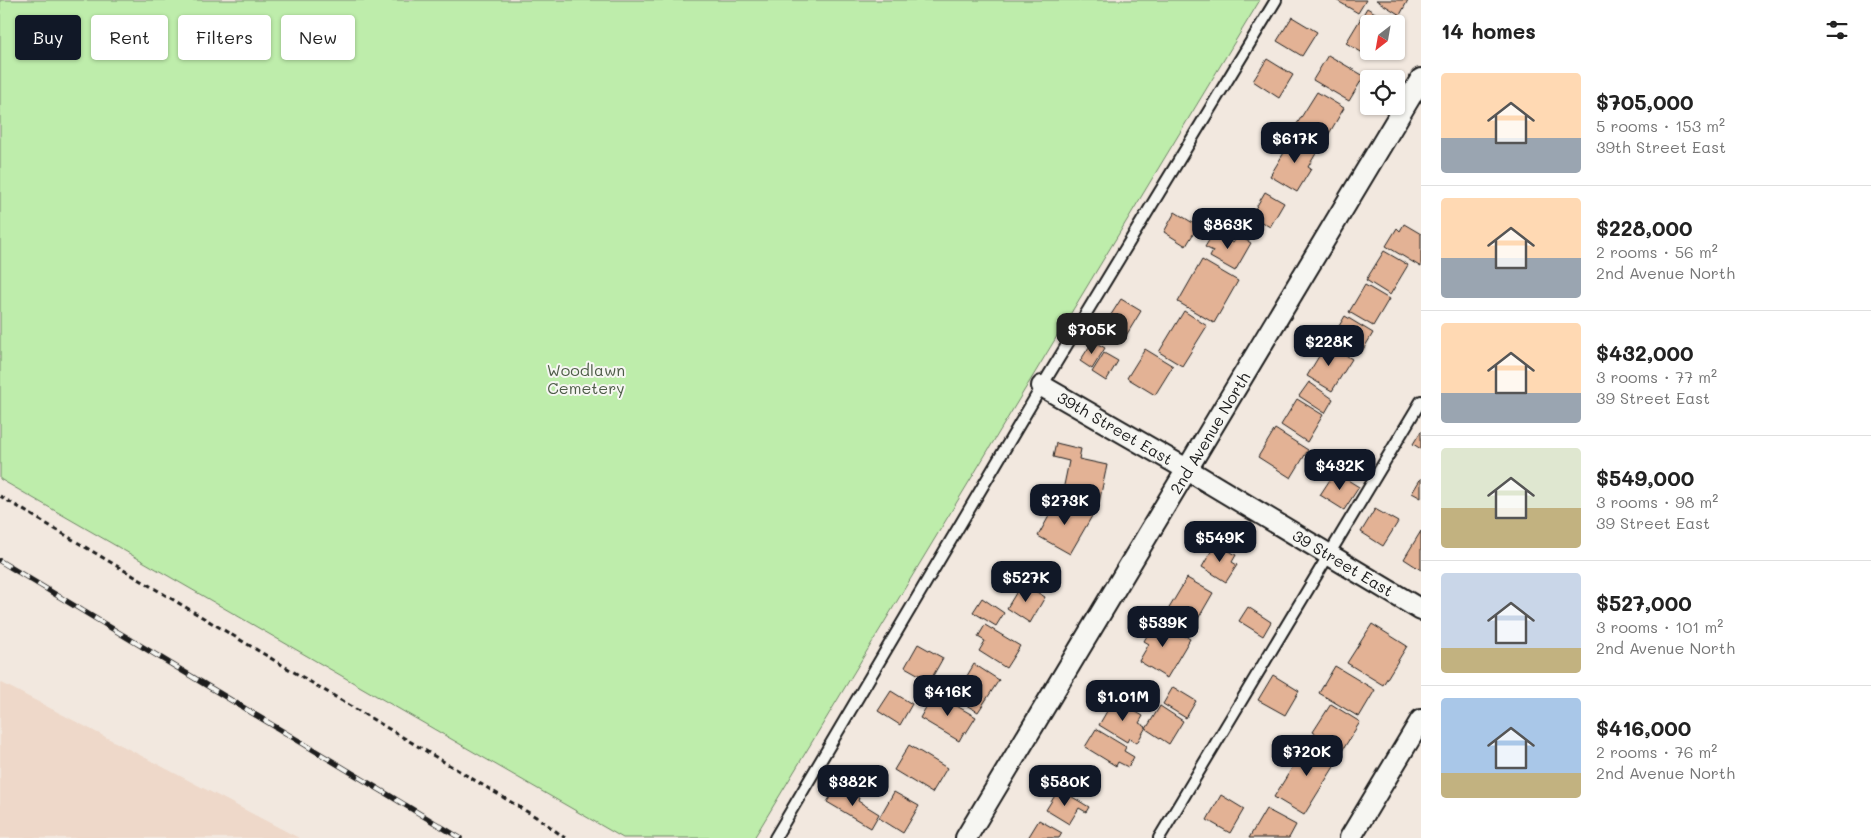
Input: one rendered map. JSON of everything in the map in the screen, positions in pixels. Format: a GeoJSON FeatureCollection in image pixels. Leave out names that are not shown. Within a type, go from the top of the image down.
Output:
{"type":"FeatureCollection","features":[{"type":"Feature","properties":{"kind":"street","name":"2nd Avenue North"},"geometry":{"type":"LineString","coordinates":[[966,838],[1421,79]]}},
{"type":"Feature","properties":{"kind":"street","name":"39th Street East"},"geometry":{"type":"LineString","coordinates":[[1042,386],[1188,470]]}},
{"type":"Feature","properties":{"kind":"street","name":"39 Street East"},"geometry":{"type":"LineString","coordinates":[[1188,470],[1421,610]]}},
{"type":"Feature","properties":{"kind":"street"},"geometry":{"type":"LineString","coordinates":[[1350,838],[1421,720]]}},
{"type":"Feature","properties":{"kind":"lane"},"geometry":{"type":"LineString","coordinates":[[775,838],[1042,386],[1276,0]]}},
{"type":"Feature","properties":{"kind":"lane"},"geometry":{"type":"LineString","coordinates":[[1159,838],[1421,401]]}},
{"type":"Feature","properties":{"kind":"path"},"geometry":{"type":"LineString","coordinates":[[0,496],[541,820],[565,838]]}},
{"type":"Feature","properties":{"kind":"shaded area"},"geometry":{"type":"Polygon","coordinates":[[[0,682],[299,838],[0,838],[0,682]]]}},
{"type":"Feature","properties":{"kind":"green space","name":"Woodlawn Cemetery"},"geometry":{"type":"Polygon","coordinates":[[[0,0],[1260,0],[754,838],[623,838],[0,479],[0,0]]]}},
{"type":"Feature","properties":{"kind":"building"},"geometry":{"type":"Polygon","coordinates":[[[1336,0],[1366,0],[1358,13],[1336,0]]]}},
{"type":"Feature","properties":{"kind":"building"},"geometry":{"type":"Polygon","coordinates":[[[1376,0],[1408,0],[1400,15],[1376,0]]]}},
{"type":"Feature","properties":{"kind":"building"},"geometry":{"type":"Polygon","coordinates":[[[1367,8],[1378,15],[1363,15],[1367,8]]]}},
{"type":"Feature","properties":{"kind":"building"},"geometry":{"type":"Polygon","coordinates":[[[1292,17],[1317,32],[1302,56],[1277,41],[1292,17]]]}},
{"type":"Feature","properties":{"kind":"building"},"geometry":{"type":"Polygon","coordinates":[[[1360,20],[1360,51],[1346,43],[1360,20]]]}},
{"type":"Feature","properties":{"kind":"building"},"geometry":{"type":"Polygon","coordinates":[[[1328,55],[1360,74],[1360,83],[1349,101],[1313,80],[1328,55]]]}},
{"type":"Feature","properties":{"kind":"building"},"geometry":{"type":"Polygon","coordinates":[[[1267,59],[1293,75],[1279,98],[1253,81],[1267,59]]]}},
{"type":"Feature","properties":{"kind":"building"},"geometry":{"type":"Polygon","coordinates":[[[1317,92],[1344,108],[1323,144],[1295,127],[1317,92]]]}},
{"type":"Feature","properties":{"kind":"building"},"geometry":{"type":"Polygon","coordinates":[[[1294,136],[1318,150],[1308,167],[1311,169],[1297,192],[1270,176],[1294,136]]]}},
{"type":"Feature","properties":{"kind":"building"},"geometry":{"type":"Polygon","coordinates":[[[1265,192],[1284,203],[1270,227],[1251,216],[1265,192]]]}},
{"type":"Feature","properties":{"kind":"building"},"geometry":{"type":"Polygon","coordinates":[[[1175,212],[1198,226],[1186,246],[1164,232],[1175,212]]]}},
{"type":"Feature","properties":{"kind":"building"},"geometry":{"type":"Polygon","coordinates":[[[1404,224],[1421,234],[1421,267],[1386,246],[1397,228],[1400,231],[1404,224]]]}},
{"type":"Feature","properties":{"kind":"building"},"geometry":{"type":"Polygon","coordinates":[[[1214,232],[1233,243],[1238,236],[1251,243],[1235,271],[1210,257],[1213,251],[1205,247],[1214,232]]]}},
{"type":"Feature","properties":{"kind":"building"},"geometry":{"type":"Polygon","coordinates":[[[1384,251],[1408,265],[1390,295],[1366,280],[1384,251]]]}},
{"type":"Feature","properties":{"kind":"building"},"geometry":{"type":"Polygon","coordinates":[[[1202,260],[1238,281],[1214,323],[1178,302],[1202,260]]]}},
{"type":"Feature","properties":{"kind":"building"},"geometry":{"type":"Polygon","coordinates":[[[1365,285],[1389,299],[1373,326],[1349,312],[1365,285]]]}},
{"type":"Feature","properties":{"kind":"building"},"geometry":{"type":"Polygon","coordinates":[[[1121,299],[1141,311],[1127,334],[1107,321],[1121,299]]]}},
{"type":"Feature","properties":{"kind":"building"},"geometry":{"type":"Polygon","coordinates":[[[1184,311],[1207,326],[1182,366],[1159,352],[1184,311]]]}},
{"type":"Feature","properties":{"kind":"building"},"geometry":{"type":"Polygon","coordinates":[[[1345,316],[1373,333],[1361,353],[1333,336],[1345,316]]]}},
{"type":"Feature","properties":{"kind":"building"},"geometry":{"type":"Polygon","coordinates":[[[1093,341],[1105,348],[1092,369],[1080,361],[1093,341]]]}},
{"type":"Feature","properties":{"kind":"building"},"geometry":{"type":"Polygon","coordinates":[[[1327,343],[1352,359],[1332,391],[1307,376],[1327,343]]]}},
{"type":"Feature","properties":{"kind":"building"},"geometry":{"type":"Polygon","coordinates":[[[1145,349],[1173,366],[1155,395],[1127,378],[1145,349]]]}},
{"type":"Feature","properties":{"kind":"building"},"geometry":{"type":"Polygon","coordinates":[[[1104,353],[1118,361],[1106,381],[1092,372],[1104,353]]]}},
{"type":"Feature","properties":{"kind":"building"},"geometry":{"type":"Polygon","coordinates":[[[1309,382],[1333,399],[1325,413],[1299,396],[1309,382]]]}},
{"type":"Feature","properties":{"kind":"building"},"geometry":{"type":"Polygon","coordinates":[[[1297,399],[1323,415],[1307,442],[1281,425],[1297,399]]]}},
{"type":"Feature","properties":{"kind":"building"},"geometry":{"type":"Polygon","coordinates":[[[1275,429],[1308,450],[1291,478],[1258,457],[1275,429]]]}},
{"type":"Feature","properties":{"kind":"building"},"geometry":{"type":"Polygon","coordinates":[[[1421,431],[1421,449],[1413,444],[1421,431]]]}},
{"type":"Feature","properties":{"kind":"building"},"geometry":{"type":"Polygon","coordinates":[[[1056,443],[1081,449],[1079,459],[1107,465],[1099,503],[1062,495],[1069,461],[1053,457],[1056,443]]]}},
{"type":"Feature","properties":{"kind":"building"},"geometry":{"type":"Polygon","coordinates":[[[1335,472],[1359,487],[1344,510],[1320,495],[1335,472]]]}},
{"type":"Feature","properties":{"kind":"building"},"geometry":{"type":"Polygon","coordinates":[[[1421,478],[1421,498],[1412,493],[1421,478]]]}},
{"type":"Feature","properties":{"kind":"building"},"geometry":{"type":"Polygon","coordinates":[[[1059,498],[1092,516],[1070,554],[1038,536],[1059,498]]]}},
{"type":"Feature","properties":{"kind":"building"},"geometry":{"type":"Polygon","coordinates":[[[1375,509],[1398,522],[1383,546],[1361,532],[1375,509]]]}},
{"type":"Feature","properties":{"kind":"building"},"geometry":{"type":"Polygon","coordinates":[[[1421,531],[1421,570],[1404,559],[1421,531]]]}},
{"type":"Feature","properties":{"kind":"building"},"geometry":{"type":"Polygon","coordinates":[[[1216,543],[1236,555],[1232,562],[1237,565],[1226,582],[1202,567],[1216,543]]]}},
{"type":"Feature","properties":{"kind":"building"},"geometry":{"type":"Polygon","coordinates":[[[1187,578],[1213,593],[1191,631],[1165,615],[1187,578]]]}},
{"type":"Feature","properties":{"kind":"building"},"geometry":{"type":"Polygon","coordinates":[[[1022,583],[1045,597],[1030,623],[1007,608],[1022,583]]]}},
{"type":"Feature","properties":{"kind":"building"},"geometry":{"type":"Polygon","coordinates":[[[982,598],[1004,613],[996,626],[973,612],[982,598]]]}},
{"type":"Feature","properties":{"kind":"building"},"geometry":{"type":"Polygon","coordinates":[[[1248,607],[1271,622],[1263,636],[1239,621],[1248,607]]]}},
{"type":"Feature","properties":{"kind":"building"},"geometry":{"type":"Polygon","coordinates":[[[1157,619],[1190,639],[1167,678],[1139,661],[1149,644],[1144,641],[1157,619]]]}},
{"type":"Feature","properties":{"kind":"building"},"geometry":{"type":"Polygon","coordinates":[[[1372,624],[1407,646],[1383,685],[1347,663],[1372,624]]]}},
{"type":"Feature","properties":{"kind":"building"},"geometry":{"type":"Polygon","coordinates":[[[985,625],[1020,646],[1006,668],[979,651],[985,641],[978,637],[985,625]]]}},
{"type":"Feature","properties":{"kind":"building"},"geometry":{"type":"Polygon","coordinates":[[[918,644],[943,658],[930,681],[905,667],[918,644]]]}},
{"type":"Feature","properties":{"kind":"building"},"geometry":{"type":"Polygon","coordinates":[[[974,664],[999,680],[978,712],[954,698],[974,664]]]}},
{"type":"Feature","properties":{"kind":"building"},"geometry":{"type":"Polygon","coordinates":[[[1335,666],[1375,690],[1359,717],[1319,693],[1335,666]]]}},
{"type":"Feature","properties":{"kind":"building"},"geometry":{"type":"Polygon","coordinates":[[[1273,675],[1299,691],[1285,715],[1258,700],[1273,675]]]}},
{"type":"Feature","properties":{"kind":"building"},"geometry":{"type":"Polygon","coordinates":[[[1173,687],[1196,701],[1186,718],[1163,704],[1173,687]]]}},
{"type":"Feature","properties":{"kind":"building"},"geometry":{"type":"Polygon","coordinates":[[[891,691],[912,704],[900,725],[878,711],[891,691]]]}},
{"type":"Feature","properties":{"kind":"building"},"geometry":{"type":"Polygon","coordinates":[[[934,693],[976,717],[959,741],[920,718],[934,693]]]}},
{"type":"Feature","properties":{"kind":"building"},"geometry":{"type":"Polygon","coordinates":[[[1114,699],[1143,716],[1139,723],[1146,727],[1137,743],[1129,738],[1127,742],[1099,725],[1114,699]]]}},
{"type":"Feature","properties":{"kind":"building"},"geometry":{"type":"Polygon","coordinates":[[[1331,704],[1360,722],[1342,751],[1313,732],[1331,704]]]}},
{"type":"Feature","properties":{"kind":"building"},"geometry":{"type":"Polygon","coordinates":[[[1160,706],[1183,721],[1169,744],[1146,729],[1160,706]]]}},
{"type":"Feature","properties":{"kind":"building"},"geometry":{"type":"Polygon","coordinates":[[[1096,729],[1126,747],[1124,751],[1134,757],[1128,767],[1118,762],[1116,766],[1085,747],[1096,729]]]}},
{"type":"Feature","properties":{"kind":"building"},"geometry":{"type":"Polygon","coordinates":[[[1310,739],[1340,757],[1304,815],[1274,797],[1310,739]]]}},
{"type":"Feature","properties":{"kind":"building"},"geometry":{"type":"Polygon","coordinates":[[[909,745],[947,768],[932,793],[894,770],[909,745]]]}},
{"type":"Feature","properties":{"kind":"building"},"geometry":{"type":"Polygon","coordinates":[[[838,785],[859,798],[858,801],[879,814],[871,828],[827,802],[838,785]]]}},
{"type":"Feature","properties":{"kind":"building"},"geometry":{"type":"Polygon","coordinates":[[[1059,789],[1089,807],[1086,812],[1079,808],[1069,824],[1046,810],[1059,789]]]}},
{"type":"Feature","properties":{"kind":"building"},"geometry":{"type":"Polygon","coordinates":[[[894,792],[919,806],[903,833],[879,818],[894,792]]]}},
{"type":"Feature","properties":{"kind":"building"},"geometry":{"type":"Polygon","coordinates":[[[1221,795],[1244,809],[1230,833],[1207,820],[1221,795]]]}},
{"type":"Feature","properties":{"kind":"building"},"geometry":{"type":"Polygon","coordinates":[[[1266,809],[1296,825],[1289,838],[1249,838],[1266,809]]]}},
{"type":"Feature","properties":{"kind":"building"},"geometry":{"type":"Polygon","coordinates":[[[1039,820],[1062,833],[1059,838],[1028,838],[1039,820]]]}},
{"type":"Feature","properties":{"kind":"railway"},"geometry":{"type":"LineString","coordinates":[[0,561],[460,838]]}}]}
